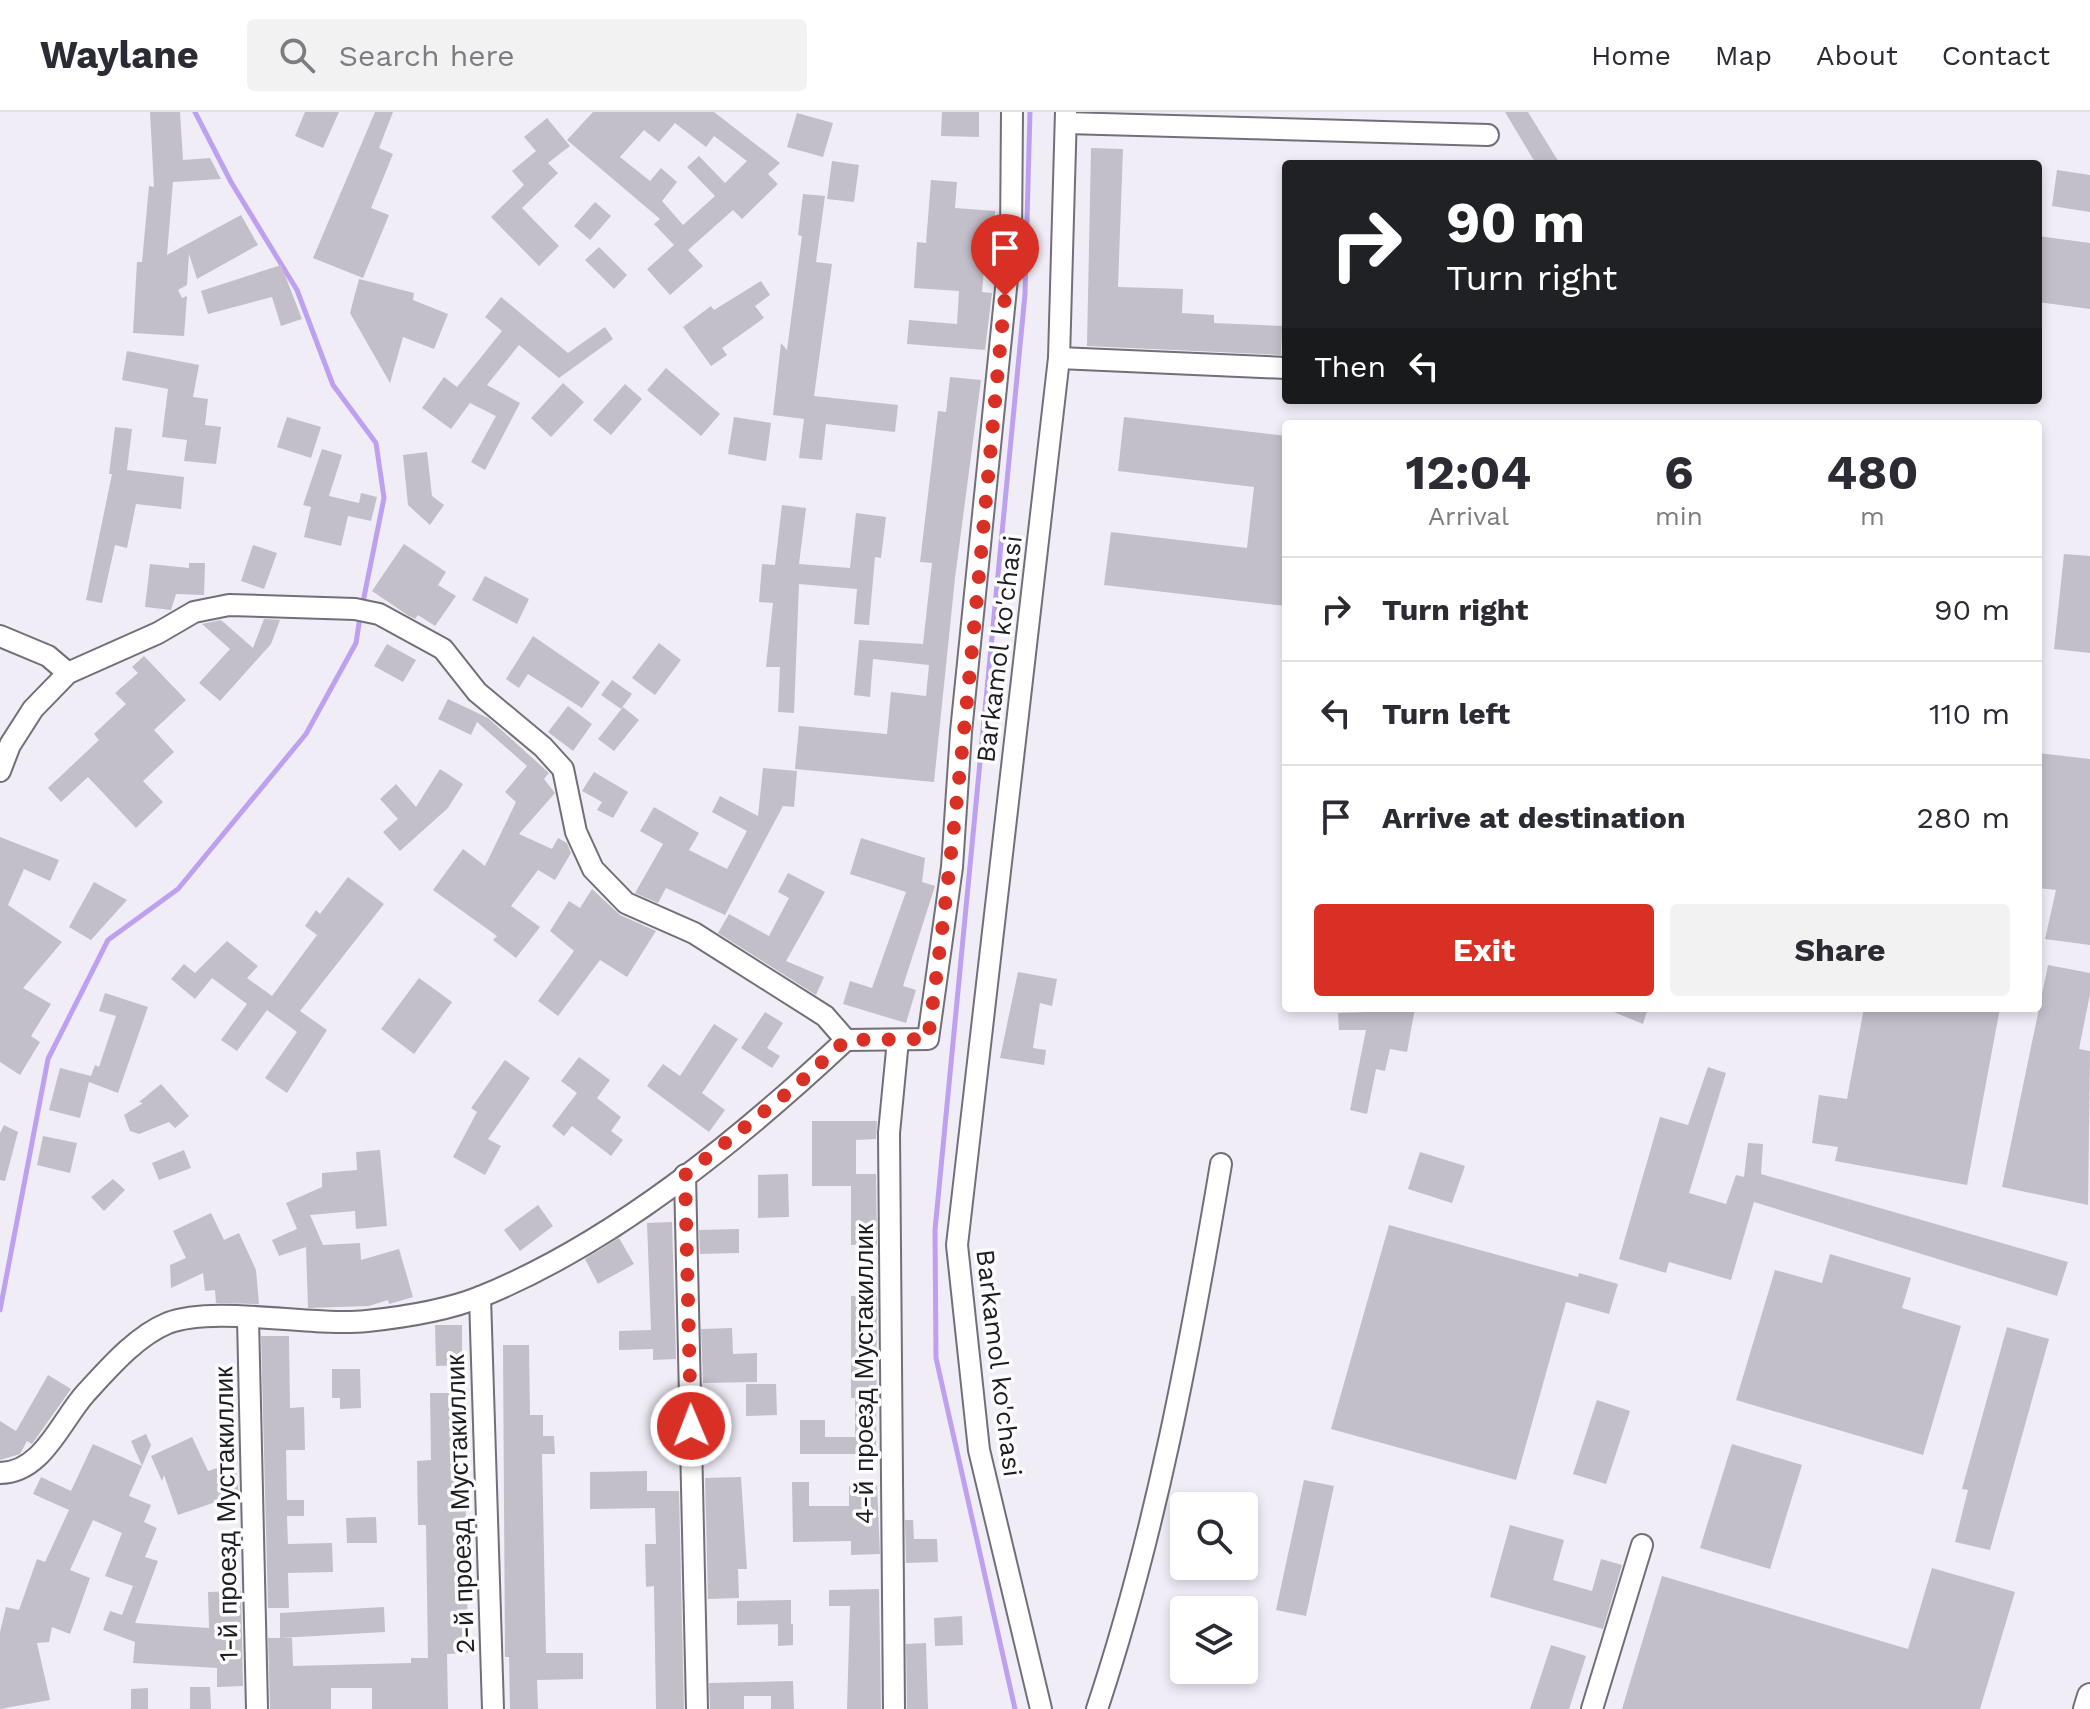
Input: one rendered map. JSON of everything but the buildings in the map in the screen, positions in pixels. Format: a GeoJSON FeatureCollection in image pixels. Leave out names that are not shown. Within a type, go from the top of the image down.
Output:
{"type":"FeatureCollection","features":[{"type":"Feature","properties":{"kind":"street"},"geometry":{"type":"LineString","coordinates":[[0,1473],[24,1468],[39,1456],[85,1394],[140,1339],[169,1323],[201,1318],[364,1321],[432,1311],[480,1297],[583,1246],[685,1175],[796,1086],[846,1040],[928,1039],[952,867],[961,732],[1011,239],[1012,112]]}},
{"type":"Feature","properties":{"kind":"street"},"geometry":{"type":"LineString","coordinates":[[1066,118],[1488,135]]}},
{"type":"Feature","properties":{"kind":"street","name":"Barkamol ko'chasi"},"geometry":{"type":"LineString","coordinates":[[1041,1709],[979,1450],[957,1245],[1059,358],[1066,118]]}},
{"type":"Feature","properties":{"kind":"street"},"geometry":{"type":"LineString","coordinates":[[1059,358],[1282,368]]}},
{"type":"Feature","properties":{"kind":"street"},"geometry":{"type":"LineString","coordinates":[[0,771],[10,745],[33,709],[68,673],[158,633],[194,612],[229,605],[362,610],[443,649],[477,692],[543,747],[563,769],[576,832],[593,869],[626,903],[707,942],[825,1016],[846,1040]]}},
{"type":"Feature","properties":{"kind":"street"},"geometry":{"type":"LineString","coordinates":[[0,636],[48,656],[68,673]]}},
{"type":"Feature","properties":{"kind":"street","name":"4-й проезд Мустакиллик"},"geometry":{"type":"LineString","coordinates":[[894,1709],[889,1133],[898,1040]]}},
{"type":"Feature","properties":{"kind":"street"},"geometry":{"type":"LineString","coordinates":[[1097,1709],[1126,1619],[1191,1341],[1221,1164]]}},
{"type":"Feature","properties":{"kind":"street"},"geometry":{"type":"LineString","coordinates":[[685,1175],[697,1709]]}},
{"type":"Feature","properties":{"kind":"street","name":"2-й проезд Мустакиллик"},"geometry":{"type":"LineString","coordinates":[[480,1297],[493,1709]]}},
{"type":"Feature","properties":{"kind":"street","name":"1-й проезд Мустакиллик"},"geometry":{"type":"LineString","coordinates":[[248,1319],[257,1709]]}},
{"type":"Feature","properties":{"kind":"street"},"geometry":{"type":"LineString","coordinates":[[1592,1709],[1642,1545]]}},
{"type":"Feature","properties":{"kind":"street"},"geometry":{"type":"LineString","coordinates":[[2086,1709],[2090,1696]]}},
{"type":"Feature","properties":{"kind":"waterway"},"geometry":{"type":"LineString","coordinates":[[195,112],[231,182],[297,290],[333,385],[376,443],[384,498],[362,607]]}},
{"type":"Feature","properties":{"kind":"waterway"},"geometry":{"type":"LineString","coordinates":[[1015,1709],[936,1358],[935,1230],[1025,294],[1030,112]]}},
{"type":"Feature","properties":{"kind":"waterway"},"geometry":{"type":"LineString","coordinates":[[0,1310],[48,1059],[108,940],[178,889],[306,734],[356,643],[360,617]]}},
{"type":"Feature","properties":{"kind":"route"},"geometry":{"type":"LineString","coordinates":[[691,1426],[685,1175],[796,1086],[846,1040],[928,1039],[952,867],[961,732],[1005,296]]}}]}
